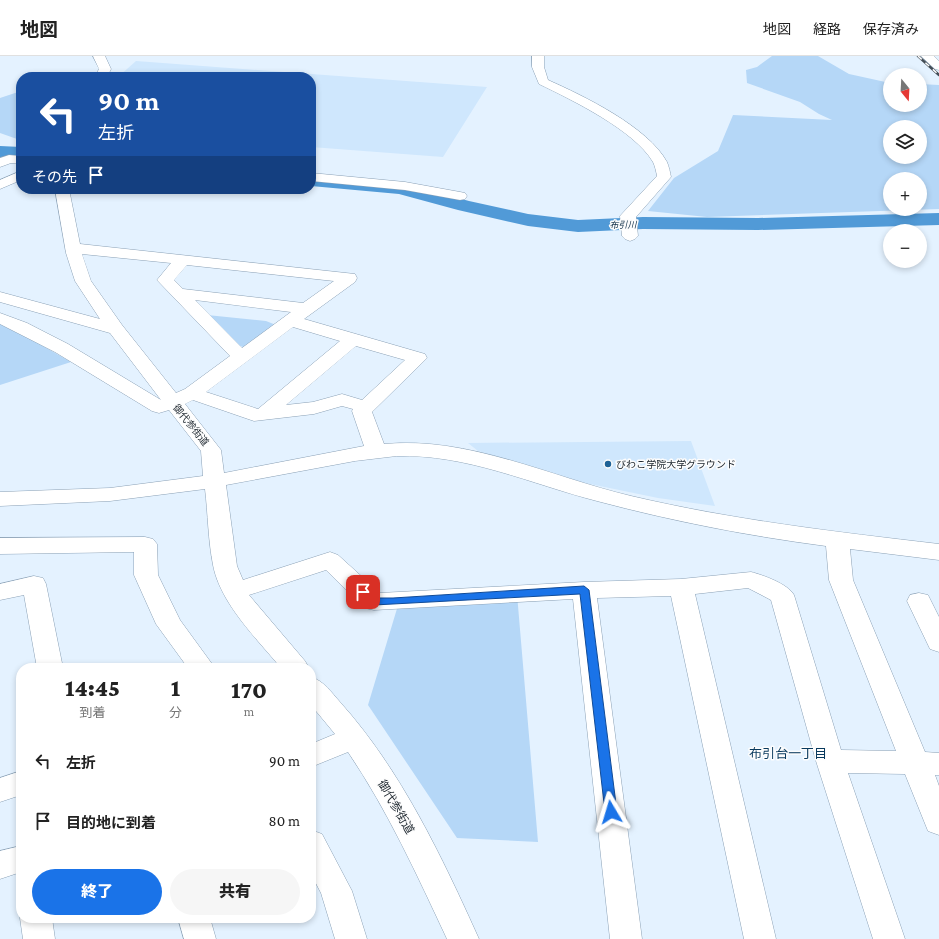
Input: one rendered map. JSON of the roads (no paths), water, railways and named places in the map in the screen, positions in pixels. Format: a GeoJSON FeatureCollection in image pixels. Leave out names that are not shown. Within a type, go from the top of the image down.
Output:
{"type":"FeatureCollection","features":[{"type":"Feature","properties":{"kind":"street"},"geometry":{"type":"LineString","coordinates":[[99,56],[105,69],[104,72]]}},
{"type":"Feature","properties":{"kind":"street"},"geometry":{"type":"LineString","coordinates":[[538,56],[538,68],[543,82],[595,108],[644,143],[660,162],[664,177],[628,216],[629,228]]}},
{"type":"Feature","properties":{"kind":"street"},"geometry":{"type":"LineString","coordinates":[[926,56],[939,67]]}},
{"type":"Feature","properties":{"kind":"street"},"geometry":{"type":"LineString","coordinates":[[0,163],[9,159],[16,160]]}},
{"type":"Feature","properties":{"kind":"street"},"geometry":{"type":"LineString","coordinates":[[0,185],[16,177]]}},
{"type":"Feature","properties":{"kind":"street"},"geometry":{"type":"LineString","coordinates":[[316,178],[405,186],[460,196]]}},
{"type":"Feature","properties":{"kind":"street","name":"御代参街道"},"geometry":{"type":"LineString","coordinates":[[63,194],[73,248],[83,281],[116,329],[212,450],[224,566],[234,591],[242,603],[292,663]]}},
{"type":"Feature","properties":{"kind":"street"},"geometry":{"type":"LineString","coordinates":[[0,318],[14,323],[70,353],[159,407],[192,393],[349,278],[73,248]]}},
{"type":"Feature","properties":{"kind":"street"},"geometry":{"type":"LineString","coordinates":[[182,261],[165,280],[241,357]]}},
{"type":"Feature","properties":{"kind":"street"},"geometry":{"type":"LineString","coordinates":[[178,293],[306,309]]}},
{"type":"Feature","properties":{"kind":"street"},"geometry":{"type":"LineString","coordinates":[[0,297],[116,329]]}},
{"type":"Feature","properties":{"kind":"street"},"geometry":{"type":"LineString","coordinates":[[291,321],[418,358],[362,411],[376,450]]}},
{"type":"Feature","properties":{"kind":"street"},"geometry":{"type":"LineString","coordinates":[[265,414],[353,339]]}},
{"type":"Feature","properties":{"kind":"street"},"geometry":{"type":"LineString","coordinates":[[192,393],[254,415],[314,408],[342,400],[366,407]]}},
{"type":"Feature","properties":{"kind":"street"},"geometry":{"type":"LineString","coordinates":[[0,499],[82,498],[106,496],[216,481],[376,450],[409,449],[441,451],[476,458],[549,480],[656,509],[837,540],[939,552]]}},
{"type":"Feature","properties":{"kind":"street"},"geometry":{"type":"LineString","coordinates":[[837,540],[841,580],[927,763],[939,822]]}},
{"type":"Feature","properties":{"kind":"street"},"geometry":{"type":"LineString","coordinates":[[0,546],[145,544],[146,575],[169,624],[198,663]]}},
{"type":"Feature","properties":{"kind":"street"},"geometry":{"type":"LineString","coordinates":[[234,591],[330,560],[374,602],[399,602],[584,590],[680,587],[751,580],[782,595],[830,761],[889,939]]}},
{"type":"Feature","properties":{"kind":"street"},"geometry":{"type":"LineString","coordinates":[[0,592],[34,584],[49,663]]}},
{"type":"Feature","properties":{"kind":"street"},"geometry":{"type":"LineString","coordinates":[[680,587],[760,939]]}},
{"type":"Feature","properties":{"kind":"street"},"geometry":{"type":"LineString","coordinates":[[584,590],[626,939]]}},
{"type":"Feature","properties":{"kind":"street"},"geometry":{"type":"LineString","coordinates":[[939,604],[919,601],[939,643]]}},
{"type":"Feature","properties":{"kind":"street","name":"御代参街道"},"geometry":{"type":"LineString","coordinates":[[316,693],[353,738],[373,766],[402,815],[439,887],[463,939]]}},
{"type":"Feature","properties":{"kind":"street"},"geometry":{"type":"LineString","coordinates":[[316,754],[353,738]]}},
{"type":"Feature","properties":{"kind":"street"},"geometry":{"type":"LineString","coordinates":[[830,761],[927,763]]}},
{"type":"Feature","properties":{"kind":"street"},"geometry":{"type":"LineString","coordinates":[[0,790],[16,785]]}},
{"type":"Feature","properties":{"kind":"street"},"geometry":{"type":"LineString","coordinates":[[316,853],[336,891],[351,939]]}},
{"type":"Feature","properties":{"kind":"street"},"geometry":{"type":"LineString","coordinates":[[0,865],[16,860]]}},
{"type":"Feature","properties":{"kind":"street"},"geometry":{"type":"LineString","coordinates":[[37,923],[39,939]]}},
{"type":"Feature","properties":{"kind":"street"},"geometry":{"type":"LineString","coordinates":[[195,923],[200,939]]}},
{"type":"Feature","properties":{"kind":"waterway","name":"布引川"},"geometry":{"type":"LineString","coordinates":[[0,152],[16,153]]}},
{"type":"Feature","properties":{"kind":"waterway","name":"布引川"},"geometry":{"type":"LineString","coordinates":[[316,180],[399,188],[465,206],[528,220],[578,226],[643,223],[758,224],[939,219]]}},
{"type":"Feature","properties":{"kind":"railway"},"geometry":{"type":"LineString","coordinates":[[918,56],[939,75]]}},
{"type":"Feature","properties":{"kind":"place","name":"びわこ学院大学グラウンド"},"geometry":{"type":"Point","coordinates":[608,464]}},
{"type":"Feature","properties":{"kind":"district","name":"布引台一丁目"},"geometry":{"type":"Point","coordinates":[788,753]}}]}
